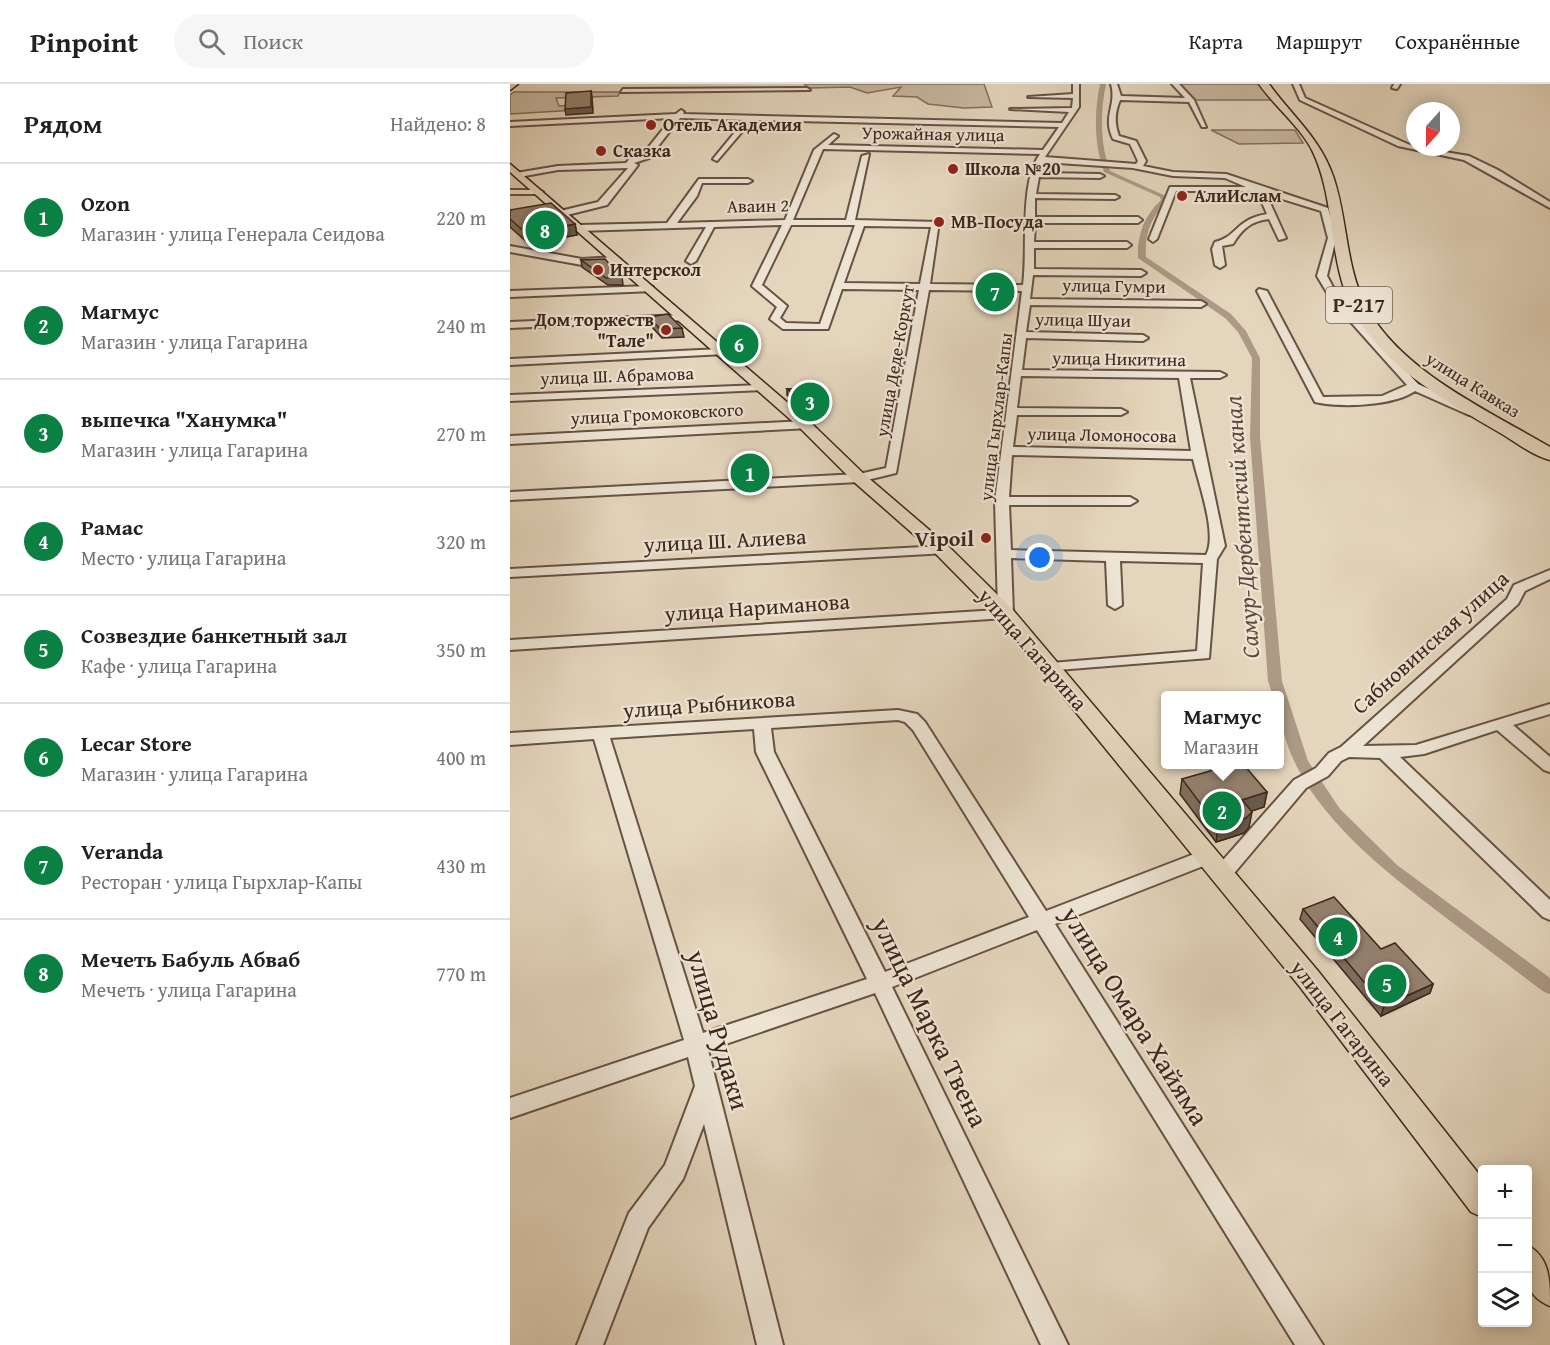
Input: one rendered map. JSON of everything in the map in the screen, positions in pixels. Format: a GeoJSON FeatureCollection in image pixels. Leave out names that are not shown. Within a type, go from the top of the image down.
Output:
{"type":"FeatureCollection","features":[{"type":"Feature","properties":{"kind":"highway","name":"улица Кавказ"},"geometry":{"type":"LineString","coordinates":[[1264,84],[1279,106],[1312,141],[1328,177],[1337,210],[1347,274],[1361,310],[1392,351],[1423,377],[1550,455]]}},
{"type":"Feature","properties":{"kind":"main road"},"geometry":{"type":"LineString","coordinates":[[510,88],[514,84]]}},
{"type":"Feature","properties":{"kind":"main road","name":"улица Гагарина"},"geometry":{"type":"LineString","coordinates":[[513,178],[539,192],[805,425],[859,478],[942,550],[1006,614],[1209,855],[1309,978],[1478,1197]]}},
{"type":"Feature","properties":{"kind":"main road"},"geometry":{"type":"LineString","coordinates":[[1532,1267],[1550,1290]]}},
{"type":"Feature","properties":{"kind":"street"},"geometry":{"type":"LineString","coordinates":[[630,84],[623,91],[767,94],[807,90]]}},
{"type":"Feature","properties":{"kind":"street"},"geometry":{"type":"LineString","coordinates":[[694,98],[705,84]]}},
{"type":"Feature","properties":{"kind":"street"},"geometry":{"type":"LineString","coordinates":[[1013,109],[1074,110],[1076,84]]}},
{"type":"Feature","properties":{"kind":"street"},"geometry":{"type":"LineString","coordinates":[[1114,84],[1118,98],[1113,108],[1112,129],[1115,137],[1133,143],[1142,161],[1138,166]]}},
{"type":"Feature","properties":{"kind":"street"},"geometry":{"type":"LineString","coordinates":[[1174,84],[1191,100],[1203,126]]}},
{"type":"Feature","properties":{"kind":"street"},"geometry":{"type":"LineString","coordinates":[[1296,84],[1302,99],[1401,144],[1466,158],[1495,172],[1550,206]]}},
{"type":"Feature","properties":{"kind":"street"},"geometry":{"type":"LineString","coordinates":[[1031,96],[1076,96]]}},
{"type":"Feature","properties":{"kind":"street"},"geometry":{"type":"LineString","coordinates":[[1118,98],[1191,100]]}},
{"type":"Feature","properties":{"kind":"street"},"geometry":{"type":"LineString","coordinates":[[563,213],[604,203],[602,202],[634,159],[646,156],[688,104]]}},
{"type":"Feature","properties":{"kind":"street","name":"улица Гырхлар-Капы"},"geometry":{"type":"LineString","coordinates":[[1006,614],[1002,501],[1006,452],[1028,288],[1031,196],[1042,155],[1074,110]]}},
{"type":"Feature","properties":{"kind":"street"},"geometry":{"type":"LineString","coordinates":[[717,159],[755,114]]}},
{"type":"Feature","properties":{"kind":"street"},"geometry":{"type":"LineString","coordinates":[[510,126],[755,114],[1064,125]]}},
{"type":"Feature","properties":{"kind":"street"},"geometry":{"type":"LineString","coordinates":[[834,136],[818,150],[757,286],[782,306],[775,319],[783,326],[824,327],[861,222]]}},
{"type":"Feature","properties":{"kind":"street","name":"Урожайная улица"},"geometry":{"type":"LineString","coordinates":[[822,147],[1042,155],[1099,164],[1138,166],[1160,172],[1226,176],[1260,189]]}},
{"type":"Feature","properties":{"kind":"street"},"geometry":{"type":"LineString","coordinates":[[849,223],[866,156]]}},
{"type":"Feature","properties":{"kind":"street"},"geometry":{"type":"LineString","coordinates":[[513,178],[558,168],[631,165]]}},
{"type":"Feature","properties":{"kind":"street"},"geometry":{"type":"LineString","coordinates":[[1035,175],[1100,176]]}},
{"type":"Feature","properties":{"kind":"street"},"geometry":{"type":"LineString","coordinates":[[671,224],[693,196],[699,181],[748,181]]}},
{"type":"Feature","properties":{"kind":"street"},"geometry":{"type":"LineString","coordinates":[[1153,239],[1173,189],[1260,189],[1318,207],[1337,210]]}},
{"type":"Feature","properties":{"kind":"street"},"geometry":{"type":"LineString","coordinates":[[1260,189],[1270,216],[1282,238]]}},
{"type":"Feature","properties":{"kind":"street"},"geometry":{"type":"LineString","coordinates":[[1031,196],[1115,197]]}},
{"type":"Feature","properties":{"kind":"street"},"geometry":{"type":"LineString","coordinates":[[1318,207],[1327,212],[1332,238],[1322,276],[1335,299],[1414,386],[1495,421]]}},
{"type":"Feature","properties":{"kind":"street"},"geometry":{"type":"LineString","coordinates":[[1220,265],[1216,249],[1218,244],[1230,242],[1245,222],[1270,216]]}},
{"type":"Feature","properties":{"kind":"street"},"geometry":{"type":"LineString","coordinates":[[1029,220],[1138,220]]}},
{"type":"Feature","properties":{"kind":"street","name":"Аваин 2"},"geometry":{"type":"LineString","coordinates":[[579,228],[787,222],[936,224]]}},
{"type":"Feature","properties":{"kind":"street"},"geometry":{"type":"LineString","coordinates":[[691,261],[712,223]]}},
{"type":"Feature","properties":{"kind":"street","name":"улица Деде-Коркут"},"geometry":{"type":"LineString","coordinates":[[859,478],[892,470],[936,224]]}},
{"type":"Feature","properties":{"kind":"street"},"geometry":{"type":"LineString","coordinates":[[1031,245],[1127,245]]}},
{"type":"Feature","properties":{"kind":"street"},"geometry":{"type":"LineString","coordinates":[[510,249],[582,262],[616,260]]}},
{"type":"Feature","properties":{"kind":"street"},"geometry":{"type":"LineString","coordinates":[[1029,272],[1141,273]]}},
{"type":"Feature","properties":{"kind":"street"},"geometry":{"type":"LineString","coordinates":[[839,286],[1028,288]]}},
{"type":"Feature","properties":{"kind":"street"},"geometry":{"type":"LineString","coordinates":[[510,294],[650,289]]}},
{"type":"Feature","properties":{"kind":"street"},"geometry":{"type":"LineString","coordinates":[[1262,291],[1319,400],[1384,398],[1408,392],[1414,386]]}},
{"type":"Feature","properties":{"kind":"street","name":"улица Гумри"},"geometry":{"type":"LineString","coordinates":[[1026,302],[1201,304]]}},
{"type":"Feature","properties":{"kind":"street"},"geometry":{"type":"LineString","coordinates":[[510,325],[683,318]]}},
{"type":"Feature","properties":{"kind":"street","name":"улица Шуаи"},"geometry":{"type":"LineString","coordinates":[[1022,335],[1143,338]]}},
{"type":"Feature","properties":{"kind":"street"},"geometry":{"type":"LineString","coordinates":[[510,363],[721,352]]}},
{"type":"Feature","properties":{"kind":"street","name":"улица Никитина"},"geometry":{"type":"LineString","coordinates":[[1017,374],[1184,377],[1220,375]]}},
{"type":"Feature","properties":{"kind":"street"},"geometry":{"type":"LineString","coordinates":[[1051,668],[1204,655],[1210,559],[1218,546],[1216,526],[1198,455],[1184,377]]}},
{"type":"Feature","properties":{"kind":"street","name":"улица Ш. Абрамова"},"geometry":{"type":"LineString","coordinates":[[510,398],[761,388]]}},
{"type":"Feature","properties":{"kind":"street"},"geometry":{"type":"LineString","coordinates":[[1012,411],[1122,412]]}},
{"type":"Feature","properties":{"kind":"street","name":"улица Громоковского"},"geometry":{"type":"LineString","coordinates":[[510,440],[805,425]]}},
{"type":"Feature","properties":{"kind":"street","name":"улица Ломоносова"},"geometry":{"type":"LineString","coordinates":[[1006,452],[1198,455]]}},
{"type":"Feature","properties":{"kind":"street"},"geometry":{"type":"LineString","coordinates":[[510,496],[859,478]]}},
{"type":"Feature","properties":{"kind":"street"},"geometry":{"type":"LineString","coordinates":[[1002,501],[1130,501]]}},
{"type":"Feature","properties":{"kind":"street","name":"улица Ш. Алиева"},"geometry":{"type":"LineString","coordinates":[[510,573],[942,550]]}},
{"type":"Feature","properties":{"kind":"street"},"geometry":{"type":"LineString","coordinates":[[1003,554],[1210,559]]}},
{"type":"Feature","properties":{"kind":"street"},"geometry":{"type":"LineString","coordinates":[[1113,555],[1115,605]]}},
{"type":"Feature","properties":{"kind":"street","name":"Сабновинская улица"},"geometry":{"type":"LineString","coordinates":[[1223,873],[1300,784],[1322,772],[1335,757],[1347,751],[1513,601],[1519,588],[1550,574]]}},
{"type":"Feature","properties":{"kind":"street","name":"улица Нариманова"},"geometry":{"type":"LineString","coordinates":[[510,645],[1006,614]]}},
{"type":"Feature","properties":{"kind":"street"},"geometry":{"type":"LineString","coordinates":[[1347,751],[1385,753],[1418,750],[1453,737],[1550,709]]}},
{"type":"Feature","properties":{"kind":"street","name":"улица Рыбникова"},"geometry":{"type":"LineString","coordinates":[[510,740],[762,722],[898,715],[911,718]]}},
{"type":"Feature","properties":{"kind":"street","name":"улица Омара Хайяма"},"geometry":{"type":"LineString","coordinates":[[911,718],[919,726],[1310,1345]]}},
{"type":"Feature","properties":{"kind":"street","name":"улица Марка Твена"},"geometry":{"type":"LineString","coordinates":[[762,722],[765,752],[880,983],[1055,1345]]}},
{"type":"Feature","properties":{"kind":"street"},"geometry":{"type":"LineString","coordinates":[[1501,724],[1550,766]]}},
{"type":"Feature","properties":{"kind":"street","name":"улица Рудаки"},"geometry":{"type":"LineString","coordinates":[[600,734],[696,1045],[770,1345]]}},
{"type":"Feature","properties":{"kind":"street"},"geometry":{"type":"LineString","coordinates":[[1385,753],[1550,912]]}},
{"type":"Feature","properties":{"kind":"street"},"geometry":{"type":"LineString","coordinates":[[510,1108],[880,983],[1209,855]]}},
{"type":"Feature","properties":{"kind":"street"},"geometry":{"type":"LineString","coordinates":[[590,1345],[638,1221],[675,1171],[706,1086]]}},
{"type":"Feature","properties":{"kind":"shaded area"},"geometry":{"type":"Polygon","coordinates":[[[804,84],[984,84],[992,107],[964,108],[928,104],[917,97],[893,96],[901,87],[867,93],[850,87],[809,88],[804,84]]]}},
{"type":"Feature","properties":{"kind":"shaded area"},"geometry":{"type":"Polygon","coordinates":[[[1178,84],[1261,84],[1270,100],[1196,100],[1178,84]]]}},
{"type":"Feature","properties":{"kind":"shaded area"},"geometry":{"type":"Polygon","coordinates":[[[514,92],[620,92],[618,96],[556,98],[559,106],[592,104],[593,109],[510,114],[510,95],[514,92]]]}},
{"type":"Feature","properties":{"kind":"shaded area"},"geometry":{"type":"Polygon","coordinates":[[[1211,130],[1295,130],[1303,143],[1239,144],[1211,130]]]}},
{"type":"Feature","properties":{"kind":"building"},"geometry":{"type":"Polygon","coordinates":[[[591,91],[591,107],[565,109],[566,93],[591,91]]]}},
{"type":"Feature","properties":{"kind":"building"},"geometry":{"type":"Polygon","coordinates":[[[551,203],[575,224],[526,233],[510,219],[510,210],[551,203]]]}},
{"type":"Feature","properties":{"kind":"building"},"geometry":{"type":"Polygon","coordinates":[[[605,259],[622,277],[606,278],[581,260],[605,259]]]}},
{"type":"Feature","properties":{"kind":"building"},"geometry":{"type":"Polygon","coordinates":[[[668,314],[682,328],[660,329],[649,317],[668,314]]]}},
{"type":"Feature","properties":{"kind":"building"},"geometry":{"type":"Polygon","coordinates":[[[787,389],[825,389],[822,399],[800,399],[787,389]]]}},
{"type":"Feature","properties":{"kind":"building"},"geometry":{"type":"Polygon","coordinates":[[[1217,769],[1247,769],[1267,792],[1242,800],[1252,812],[1246,818],[1218,827],[1182,779],[1217,769]]]}},
{"type":"Feature","properties":{"kind":"building"},"geometry":{"type":"Polygon","coordinates":[[[1334,897],[1381,949],[1395,943],[1433,984],[1384,1006],[1303,909],[1334,897]]]}},
{"type":"Feature","properties":{"kind":"waterway","name":"Самур-Дербентский канал"},"geometry":{"type":"LineString","coordinates":[[1103,84],[1098,108],[1102,158],[1107,172],[1163,196],[1164,200],[1153,212],[1146,226],[1143,234],[1142,258],[1228,316],[1242,331],[1256,358],[1255,437],[1275,681],[1278,691]]}},
{"type":"Feature","properties":{"kind":"waterway","name":"Самур-Дербентский канал"},"geometry":{"type":"LineString","coordinates":[[1284,709],[1301,762],[1335,813],[1392,869],[1550,987]]}},
{"type":"Feature","properties":{"kind":"place","name":"Отель Академия"},"geometry":{"type":"Point","coordinates":[651,125]}},
{"type":"Feature","properties":{"kind":"place","name":"Сказка"},"geometry":{"type":"Point","coordinates":[601,151]}},
{"type":"Feature","properties":{"kind":"place","name":"Школа №20"},"geometry":{"type":"Point","coordinates":[953,169]}},
{"type":"Feature","properties":{"kind":"place","name":"АлиИслам"},"geometry":{"type":"Point","coordinates":[1182,196]}},
{"type":"Feature","properties":{"kind":"place","name":"МВ-Посуда"},"geometry":{"type":"Point","coordinates":[939,222]}},
{"type":"Feature","properties":{"kind":"place","name":"Мечеть Бабуль Абваб"},"geometry":{"type":"Point","coordinates":[545,230]}},
{"type":"Feature","properties":{"kind":"place","name":"Интерскол"},"geometry":{"type":"Point","coordinates":[598,270]}},
{"type":"Feature","properties":{"kind":"place","name":"Veranda"},"geometry":{"type":"Point","coordinates":[995,292]}},
{"type":"Feature","properties":{"kind":"place","name":"Дом торжеств \"Тале\""},"geometry":{"type":"Point","coordinates":[666,330]}},
{"type":"Feature","properties":{"kind":"place","name":"Lecar Store"},"geometry":{"type":"Point","coordinates":[739,344]}},
{"type":"Feature","properties":{"kind":"place","name":"выпечка \"Ханумка\""},"geometry":{"type":"Point","coordinates":[810,402]}},
{"type":"Feature","properties":{"kind":"place","name":"Ozon"},"geometry":{"type":"Point","coordinates":[750,473]}},
{"type":"Feature","properties":{"kind":"place","name":"Vipoil"},"geometry":{"type":"Point","coordinates":[986,538]}},
{"type":"Feature","properties":{"kind":"place","name":"Магмус"},"geometry":{"type":"Point","coordinates":[1222,811]}},
{"type":"Feature","properties":{"kind":"place","name":"Рамас"},"geometry":{"type":"Point","coordinates":[1338,937]}},
{"type":"Feature","properties":{"kind":"place","name":"Созвездие банкетный зал"},"geometry":{"type":"Point","coordinates":[1387,984]}}]}
